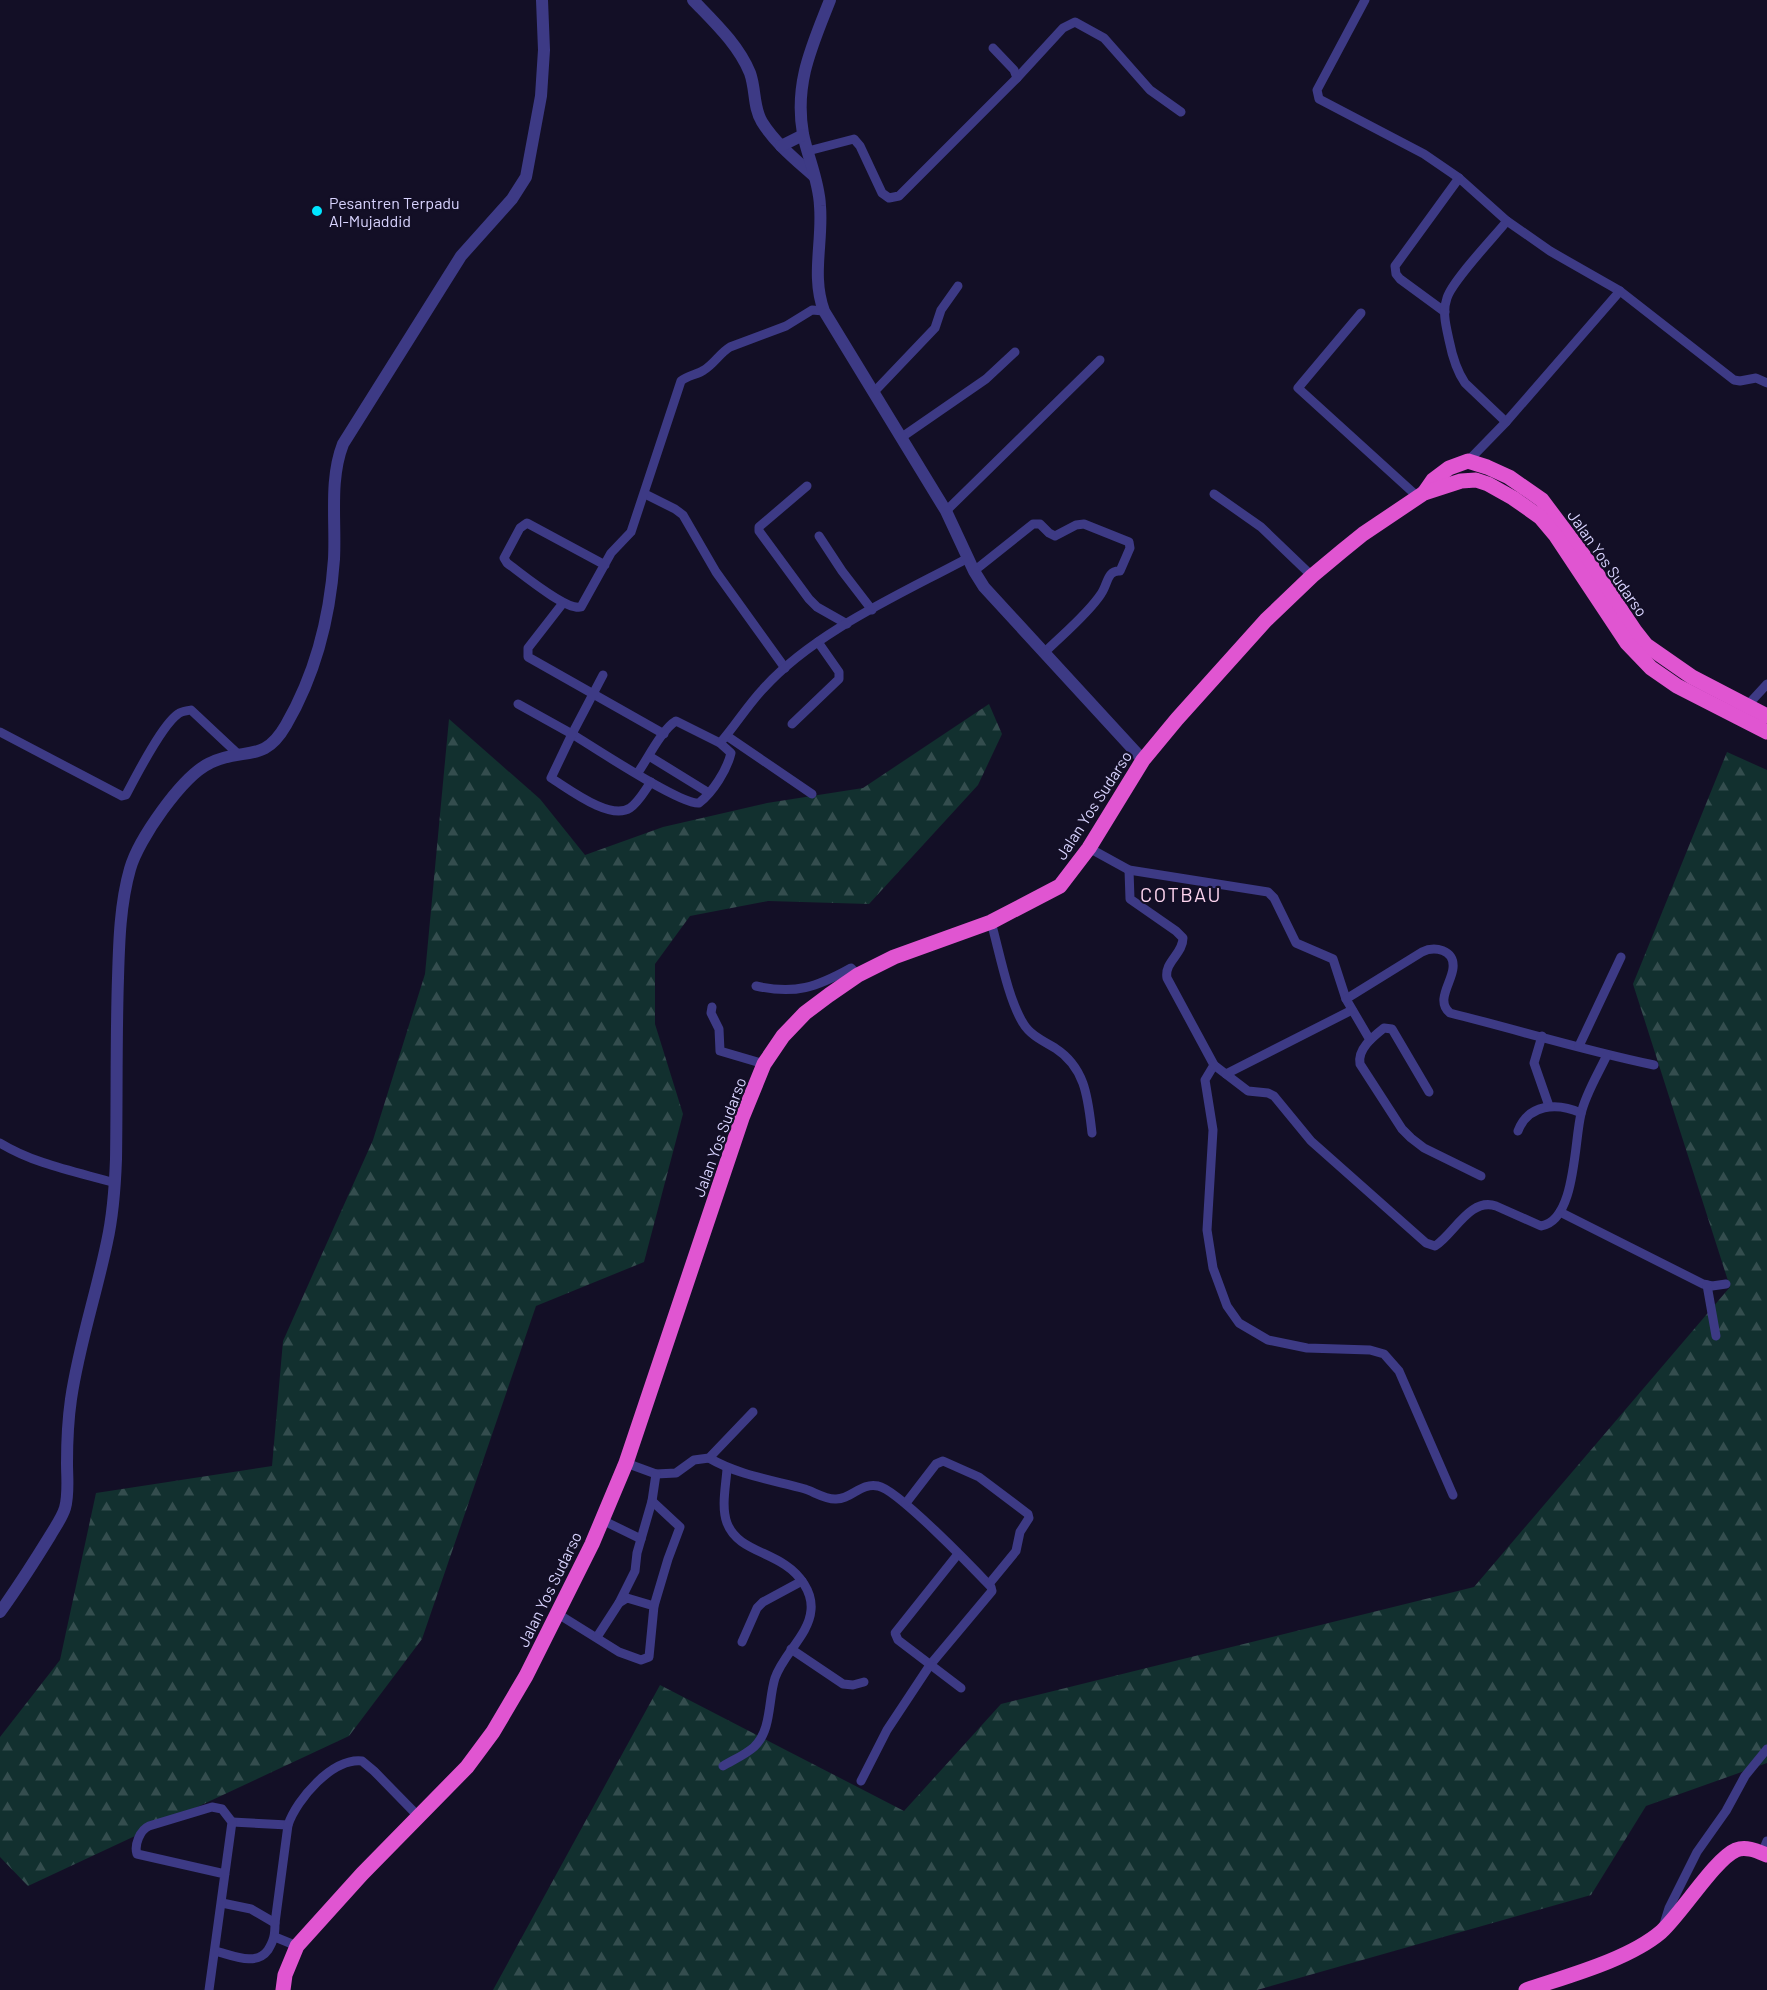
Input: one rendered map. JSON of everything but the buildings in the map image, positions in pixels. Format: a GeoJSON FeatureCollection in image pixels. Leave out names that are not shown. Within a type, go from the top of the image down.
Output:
{"type":"FeatureCollection","features":[{"type":"Feature","properties":{"kind":"highway","name":"Jalan Yos Sudarso"},"geometry":{"type":"LineString","coordinates":[[1421,495],[1433,480],[1449,468],[1468,461],[1487,466],[1509,477],[1542,500],[1647,645],[1742,711],[1767,732]]}},
{"type":"Feature","properties":{"kind":"highway","name":"Jalan Yos Sudarso"},"geometry":{"type":"LineString","coordinates":[[283,1990],[285,1975],[297,1946],[362,1874],[458,1777],[484,1745],[526,1676],[558,1614],[626,1463],[742,1118],[764,1065],[783,1036],[805,1013],[858,975],[894,957],[991,922],[1060,886],[1089,848],[1143,760],[1259,629],[1312,576],[1363,534],[1421,495],[1461,481],[1476,480],[1513,498],[1540,517],[1556,536],[1627,643],[1651,668],[1677,686],[1742,711],[1767,716]]}},
{"type":"Feature","properties":{"kind":"highway"},"geometry":{"type":"LineString","coordinates":[[1526,1990],[1628,1952],[1649,1941],[1678,1915],[1729,1855],[1737,1850],[1765,1849]]}},
{"type":"Feature","properties":{"kind":"street"},"geometry":{"type":"LineString","coordinates":[[0,1611],[41,1552],[61,1519],[66,1504],[67,1440],[71,1401],[78,1358],[107,1244],[115,1183],[118,958],[125,895],[131,866],[148,831],[182,786],[207,764],[238,754],[261,752],[272,744],[285,727],[315,662],[328,609],[334,560],[336,460],[343,444],[461,256],[512,199],[526,177],[541,96],[544,50],[542,0]]}},
{"type":"Feature","properties":{"kind":"street"},"geometry":{"type":"LineString","coordinates":[[830,0],[803,74],[800,90],[803,135],[815,177],[820,206],[817,286],[825,311],[946,511],[984,587],[1143,760]]}},
{"type":"Feature","properties":{"kind":"street"},"geometry":{"type":"LineString","coordinates":[[1365,0],[1317,90],[1319,99],[1424,154],[1459,178],[1507,221],[1550,251],[1620,291],[1734,380],[1756,378],[1767,383]]}},
{"type":"Feature","properties":{"kind":"street"},"geometry":{"type":"LineString","coordinates":[[701,3],[740,53],[750,74],[754,87],[756,111],[763,124],[781,146],[815,177]]}},
{"type":"Feature","properties":{"kind":"street"},"geometry":{"type":"LineString","coordinates":[[808,151],[854,139],[860,146],[882,193],[894,198],[899,196],[1017,78],[1063,28],[1075,22],[1104,38],[1150,90],[1181,112]]}},
{"type":"Feature","properties":{"kind":"street"},"geometry":{"type":"LineString","coordinates":[[993,48],[1014,70],[1017,78]]}},
{"type":"Feature","properties":{"kind":"street"},"geometry":{"type":"LineString","coordinates":[[781,146],[803,135]]}},
{"type":"Feature","properties":{"kind":"street"},"geometry":{"type":"LineString","coordinates":[[1445,312],[1400,279],[1396,274],[1395,266],[1459,178]]}},
{"type":"Feature","properties":{"kind":"street"},"geometry":{"type":"LineString","coordinates":[[1506,422],[1460,377],[1451,354],[1445,312],[1451,289],[1507,221]]}},
{"type":"Feature","properties":{"kind":"street"},"geometry":{"type":"LineString","coordinates":[[874,392],[936,328],[941,310],[958,286]]}},
{"type":"Feature","properties":{"kind":"street"},"geometry":{"type":"LineString","coordinates":[[1468,461],[1506,422],[1620,291]]}},
{"type":"Feature","properties":{"kind":"street"},"geometry":{"type":"LineString","coordinates":[[605,565],[527,523],[523,524],[504,558],[563,603],[577,608],[581,607],[605,565],[611,553],[631,532],[681,381],[685,377],[705,370],[730,347],[786,326],[812,310],[825,311]]}},
{"type":"Feature","properties":{"kind":"street"},"geometry":{"type":"LineString","coordinates":[[1361,313],[1298,388],[1421,495]]}},
{"type":"Feature","properties":{"kind":"street"},"geometry":{"type":"LineString","coordinates":[[902,437],[986,379],[1015,352]]}},
{"type":"Feature","properties":{"kind":"street"},"geometry":{"type":"LineString","coordinates":[[946,511],[1100,360]]}},
{"type":"Feature","properties":{"kind":"street"},"geometry":{"type":"LineString","coordinates":[[807,486],[759,527],[759,531],[809,599],[817,607],[848,624]]}},
{"type":"Feature","properties":{"kind":"street"},"geometry":{"type":"LineString","coordinates":[[645,494],[683,515],[716,572],[785,668]]}},
{"type":"Feature","properties":{"kind":"street"},"geometry":{"type":"LineString","coordinates":[[1214,494],[1261,527],[1312,576]]}},
{"type":"Feature","properties":{"kind":"street"},"geometry":{"type":"LineString","coordinates":[[974,571],[1033,524],[1040,524],[1055,536],[1076,525],[1084,524],[1129,542],[1130,548],[1120,571],[1111,572],[1103,593],[1044,653]]}},
{"type":"Feature","properties":{"kind":"street"},"geometry":{"type":"LineString","coordinates":[[819,536],[872,610]]}},
{"type":"Feature","properties":{"kind":"street"},"geometry":{"type":"LineString","coordinates":[[723,739],[763,689],[818,642],[968,558]]}},
{"type":"Feature","properties":{"kind":"street"},"geometry":{"type":"LineString","coordinates":[[563,603],[528,648],[527,653],[532,660],[664,734]]}},
{"type":"Feature","properties":{"kind":"street"},"geometry":{"type":"LineString","coordinates":[[792,724],[839,679],[839,672],[818,642]]}},
{"type":"Feature","properties":{"kind":"street"},"geometry":{"type":"LineString","coordinates":[[603,675],[551,778],[602,808],[622,812],[629,809],[651,782]]}},
{"type":"Feature","properties":{"kind":"street"},"geometry":{"type":"LineString","coordinates":[[1742,711],[1767,684]]}},
{"type":"Feature","properties":{"kind":"street"},"geometry":{"type":"LineString","coordinates":[[518,704],[651,782],[695,804],[702,801],[709,793],[731,756],[723,739]]}},
{"type":"Feature","properties":{"kind":"street"},"geometry":{"type":"LineString","coordinates":[[0,732],[122,796],[126,795],[150,753],[174,718],[182,712],[191,710],[238,754]]}},
{"type":"Feature","properties":{"kind":"street"},"geometry":{"type":"LineString","coordinates":[[637,774],[664,734],[676,721],[723,739],[812,794]]}},
{"type":"Feature","properties":{"kind":"street"},"geometry":{"type":"LineString","coordinates":[[649,756],[709,793]]}},
{"type":"Feature","properties":{"kind":"street"},"geometry":{"type":"LineString","coordinates":[[1089,848],[1129,870],[1269,892],[1296,943],[1333,959],[1346,999],[1370,1040]]}},
{"type":"Feature","properties":{"kind":"street"},"geometry":{"type":"LineString","coordinates":[[1129,870],[1130,899],[1183,938],[1182,947],[1167,967],[1167,978],[1214,1065],[1248,1092],[1268,1093],[1274,1096],[1311,1142],[1431,1246],[1437,1245],[1482,1204],[1489,1203],[1541,1226],[1554,1221],[1570,1189],[1581,1113],[1607,1055]]}},
{"type":"Feature","properties":{"kind":"street"},"geometry":{"type":"LineString","coordinates":[[991,922],[1014,1002],[1022,1021],[1033,1035],[1065,1055],[1078,1073],[1087,1092],[1092,1133]]}},
{"type":"Feature","properties":{"kind":"street"},"geometry":{"type":"LineString","coordinates":[[1346,999],[1422,952],[1439,949],[1449,956],[1454,968],[1444,1002],[1446,1010],[1450,1013],[1607,1055],[1654,1065]]}},
{"type":"Feature","properties":{"kind":"street"},"geometry":{"type":"LineString","coordinates":[[1579,1046],[1621,957]]}},
{"type":"Feature","properties":{"kind":"street"},"geometry":{"type":"LineString","coordinates":[[756,986],[778,991],[795,990],[828,981],[851,968],[858,975]]}},
{"type":"Feature","properties":{"kind":"street"},"geometry":{"type":"LineString","coordinates":[[712,1007],[711,1013],[719,1029],[720,1051],[764,1065]]}},
{"type":"Feature","properties":{"kind":"street"},"geometry":{"type":"LineString","coordinates":[[1226,1074],[1352,1010]]}},
{"type":"Feature","properties":{"kind":"street"},"geometry":{"type":"LineString","coordinates":[[1429,1092],[1392,1029],[1384,1028],[1370,1040],[1359,1059],[1360,1064],[1402,1129],[1424,1148],[1481,1176]]}},
{"type":"Feature","properties":{"kind":"street"},"geometry":{"type":"LineString","coordinates":[[1542,1036],[1534,1063],[1549,1106]]}},
{"type":"Feature","properties":{"kind":"street"},"geometry":{"type":"LineString","coordinates":[[1214,1065],[1205,1080],[1213,1130],[1207,1230],[1213,1269],[1227,1306],[1239,1323],[1268,1340],[1307,1348],[1370,1350],[1384,1354],[1399,1371],[1453,1495]]}},
{"type":"Feature","properties":{"kind":"street"},"geometry":{"type":"LineString","coordinates":[[1518,1131],[1524,1118],[1549,1106],[1573,1109],[1581,1113]]}},
{"type":"Feature","properties":{"kind":"street"},"geometry":{"type":"LineString","coordinates":[[0,1143],[16,1153],[33,1159],[115,1183]]}},
{"type":"Feature","properties":{"kind":"street"},"geometry":{"type":"LineString","coordinates":[[1560,1212],[1707,1285],[1726,1284]]}},
{"type":"Feature","properties":{"kind":"street"},"geometry":{"type":"LineString","coordinates":[[1707,1285],[1716,1336]]}},
{"type":"Feature","properties":{"kind":"street"},"geometry":{"type":"LineString","coordinates":[[709,1458],[753,1412]]}},
{"type":"Feature","properties":{"kind":"street"},"geometry":{"type":"LineString","coordinates":[[626,1463],[656,1473],[671,1475],[694,1460],[709,1458],[727,1468],[808,1490],[832,1499],[842,1498],[865,1487],[878,1485],[906,1503],[989,1584],[992,1591],[930,1665],[887,1730],[861,1781]]}},
{"type":"Feature","properties":{"kind":"street"},"geometry":{"type":"LineString","coordinates":[[906,1503],[936,1464],[943,1461],[979,1477],[1028,1514],[1029,1518],[1020,1532],[1016,1551],[989,1584]]}},
{"type":"Feature","properties":{"kind":"street"},"geometry":{"type":"LineString","coordinates":[[723,1766],[754,1747],[763,1736],[773,1684],[778,1671],[810,1616],[811,1598],[793,1569],[784,1562],[750,1547],[733,1535],[724,1514],[727,1468]]}},
{"type":"Feature","properties":{"kind":"street"},"geometry":{"type":"LineString","coordinates":[[597,1637],[619,1603],[635,1570],[636,1553],[652,1501],[656,1473]]}},
{"type":"Feature","properties":{"kind":"street"},"geometry":{"type":"LineString","coordinates":[[558,1614],[619,1652],[641,1660],[647,1659],[650,1653],[654,1605],[680,1527],[652,1501]]}},
{"type":"Feature","properties":{"kind":"street"},"geometry":{"type":"LineString","coordinates":[[602,1520],[641,1539]]}},
{"type":"Feature","properties":{"kind":"street"},"geometry":{"type":"LineString","coordinates":[[958,1554],[895,1633],[898,1640],[962,1688]]}},
{"type":"Feature","properties":{"kind":"street"},"geometry":{"type":"LineString","coordinates":[[742,1642],[757,1608],[763,1602],[802,1581]]}},
{"type":"Feature","properties":{"kind":"street"},"geometry":{"type":"LineString","coordinates":[[619,1603],[627,1598],[654,1605]]}},
{"type":"Feature","properties":{"kind":"street"},"geometry":{"type":"LineString","coordinates":[[791,1648],[843,1684],[853,1685],[864,1682]]}},
{"type":"Feature","properties":{"kind":"street"},"geometry":{"type":"LineString","coordinates":[[1662,1931],[1669,1908],[1697,1852],[1726,1811],[1745,1776],[1767,1749]]}},
{"type":"Feature","properties":{"kind":"street"},"geometry":{"type":"LineString","coordinates":[[215,1951],[258,1959],[267,1952],[275,1937],[288,1825],[292,1812],[306,1793],[345,1762],[362,1761],[418,1816]]}},
{"type":"Feature","properties":{"kind":"street"},"geometry":{"type":"LineString","coordinates":[[209,1990],[222,1903],[232,1822],[222,1809],[212,1807],[144,1828],[136,1850],[136,1853],[141,1856],[225,1874]]}},
{"type":"Feature","properties":{"kind":"street"},"geometry":{"type":"LineString","coordinates":[[232,1822],[288,1825]]}},
{"type":"Feature","properties":{"kind":"street"},"geometry":{"type":"LineString","coordinates":[[222,1903],[251,1909],[275,1923]]}},
{"type":"Feature","properties":{"kind":"street"},"geometry":{"type":"LineString","coordinates":[[275,1937],[297,1946]]}},
{"type":"Feature","properties":{"kind":"green space"},"geometry":{"type":"Polygon","coordinates":[[[989,704],[1002,734],[978,785],[869,904],[768,901],[690,916],[655,964],[655,1024],[683,1114],[644,1262],[536,1306],[422,1639],[349,1736],[28,1886],[0,1857],[0,1737],[60,1660],[96,1493],[272,1466],[283,1341],[373,1140],[425,974],[449,719],[540,799],[585,855],[663,827],[767,803],[863,788],[989,704]]]}},
{"type":"Feature","properties":{"kind":"green space"},"geometry":{"type":"Polygon","coordinates":[[[1727,752],[1767,770],[1767,1763],[1646,1806],[1591,1895],[1257,1990],[493,1990],[660,1685],[904,1811],[1001,1704],[1474,1587],[1730,1287],[1633,984],[1727,752]]]}},
{"type":"Feature","properties":{"kind":"place","name":"Pesantren Terpadu Al-Mujaddid"},"geometry":{"type":"Point","coordinates":[317,211]}},
{"type":"Feature","properties":{"kind":"district","name":"COTBAU"},"geometry":{"type":"Point","coordinates":[1181,894]}}]}
